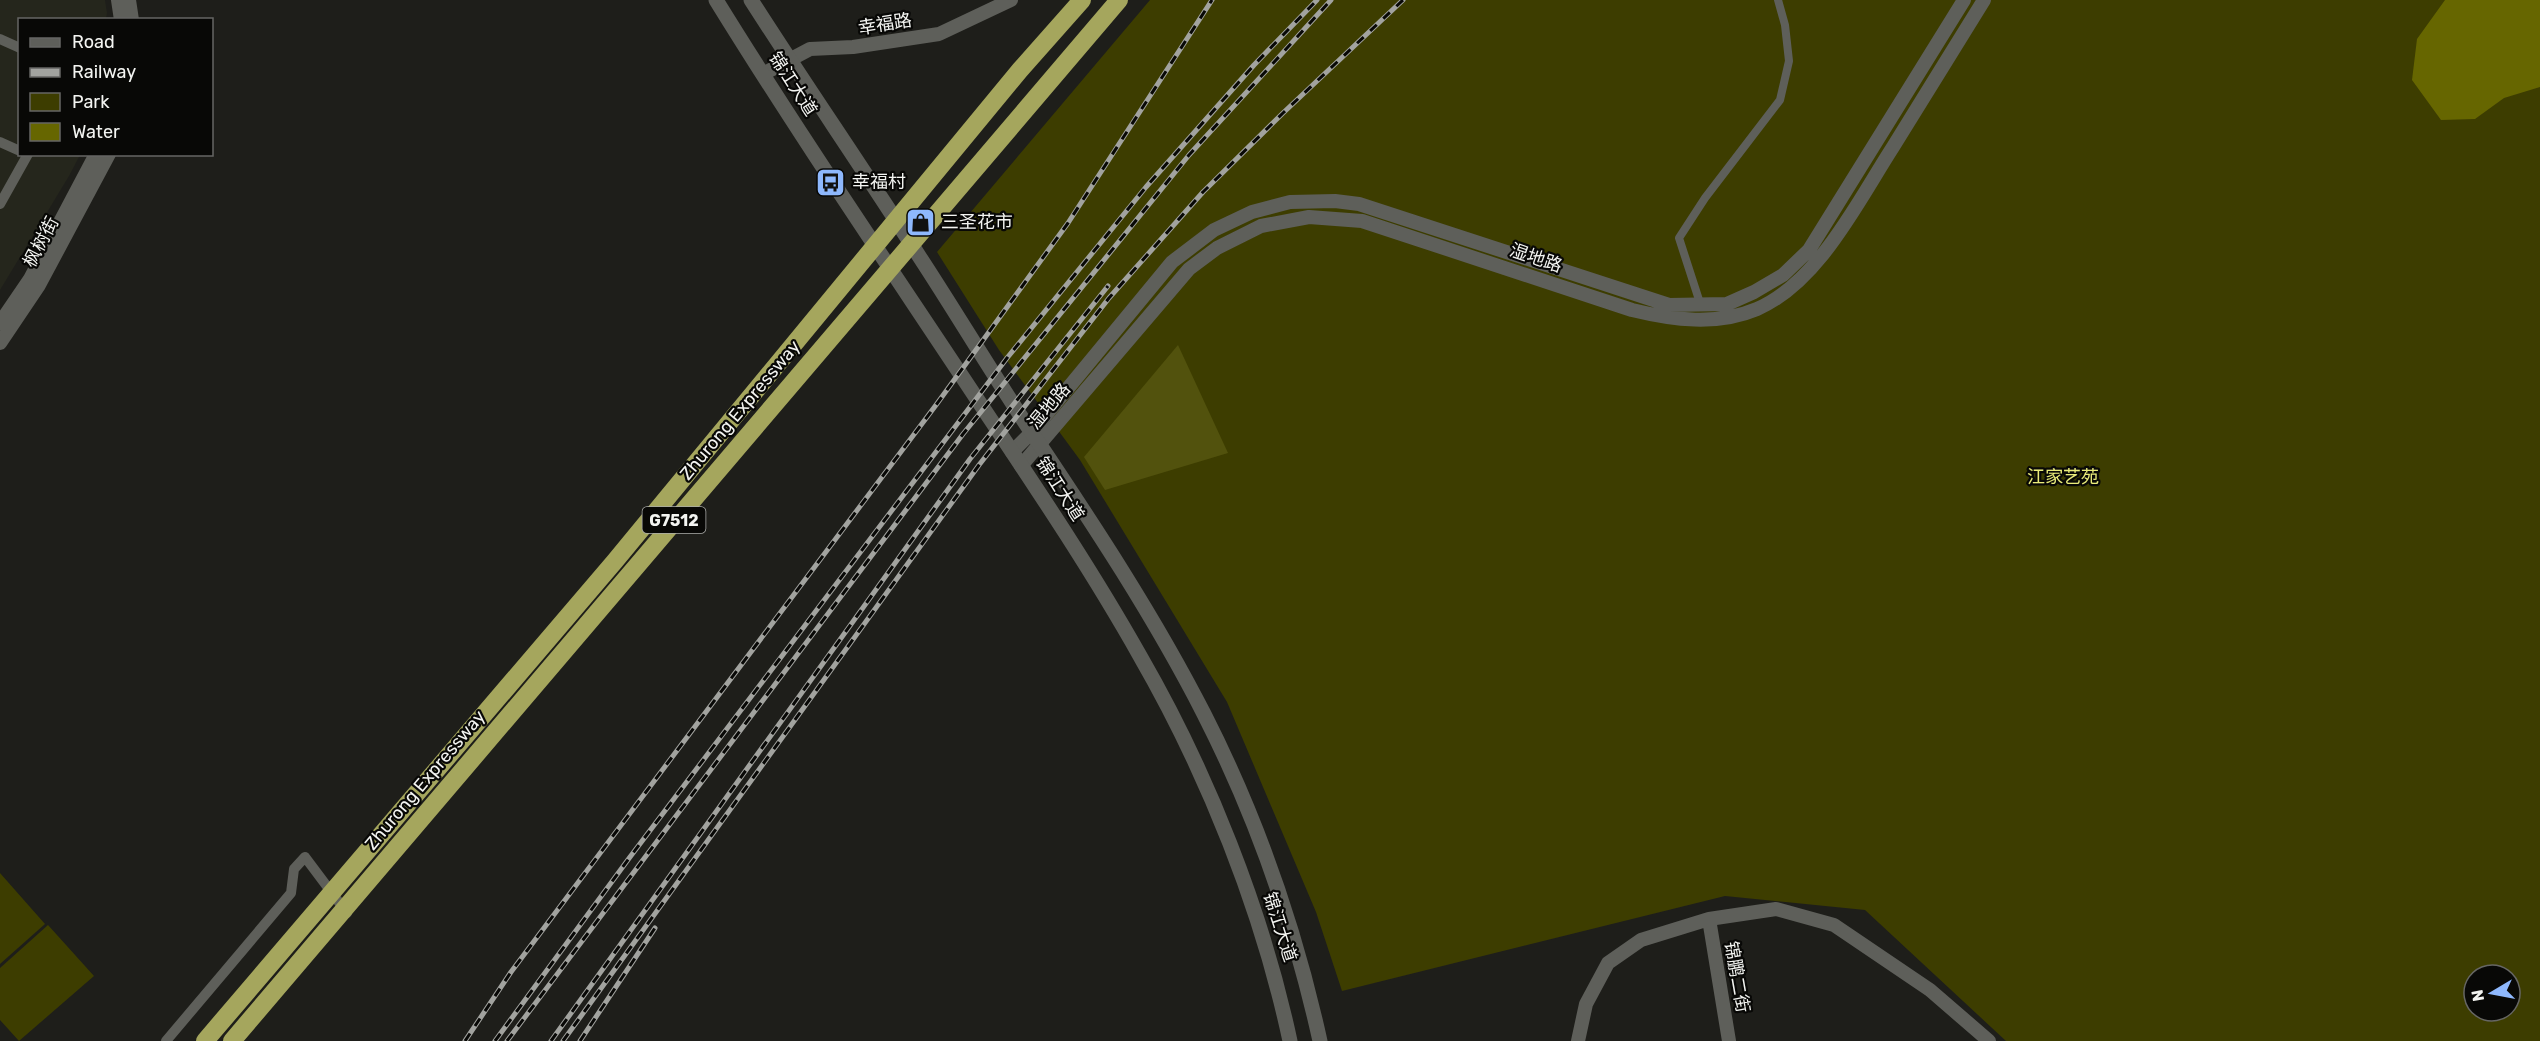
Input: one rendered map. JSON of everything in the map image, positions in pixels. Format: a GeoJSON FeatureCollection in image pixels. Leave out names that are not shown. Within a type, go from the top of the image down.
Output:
{"type":"FeatureCollection","features":[{"type":"Feature","properties":{"kind":"highway","name":"Zhurong Expressway"},"geometry":{"type":"LineString","coordinates":[[205,1041],[615,561],[1013,79],[1082,0]]}},
{"type":"Feature","properties":{"kind":"highway","name":"Zhurong Expressway"},"geometry":{"type":"LineString","coordinates":[[232,1041],[1119,0]]}},
{"type":"Feature","properties":{"kind":"main road","name":"锦江大道"},"geometry":{"type":"LineString","coordinates":[[716,0],[1062,527],[1142,657],[1188,749],[1257,915],[1278,985],[1290,1041]]}},
{"type":"Feature","properties":{"kind":"main road","name":"锦江大道"},"geometry":{"type":"LineString","coordinates":[[751,0],[1093,523],[1155,625],[1210,726],[1249,810],[1278,885],[1306,979],[1320,1041]]}},
{"type":"Feature","properties":{"kind":"street"},"geometry":{"type":"LineString","coordinates":[[118,0],[121,18]]}},
{"type":"Feature","properties":{"kind":"street"},"geometry":{"type":"LineString","coordinates":[[129,0],[132,18]]}},
{"type":"Feature","properties":{"kind":"street","name":"幸福路"},"geometry":{"type":"LineString","coordinates":[[763,74],[810,49],[853,47],[939,34],[1011,0]]}},
{"type":"Feature","properties":{"kind":"street"},"geometry":{"type":"LineString","coordinates":[[1701,310],[1679,238],[1705,198],[1780,100],[1789,61],[1785,25],[1778,0]]}},
{"type":"Feature","properties":{"kind":"street","name":"湿地路"},"geometry":{"type":"LineString","coordinates":[[1012,452],[1036,439],[1189,269],[1217,248],[1254,229],[1283,220],[1309,217],[1362,221],[1632,310],[1668,318],[1727,304],[1754,292],[1783,275],[1809,250],[1964,0]]}},
{"type":"Feature","properties":{"kind":"street","name":"湿地路"},"geometry":{"type":"LineString","coordinates":[[1021,466],[1036,439],[1172,262],[1214,230],[1233,219],[1290,202],[1335,201],[1383,210],[1669,305],[1701,310],[1756,309],[1782,295],[1810,269],[1838,233],[1984,0]]}},
{"type":"Feature","properties":{"kind":"street"},"geometry":{"type":"LineString","coordinates":[[0,39],[18,47]]}},
{"type":"Feature","properties":{"kind":"street"},"geometry":{"type":"LineString","coordinates":[[0,142],[18,150]]}},
{"type":"Feature","properties":{"kind":"street"},"geometry":{"type":"LineString","coordinates":[[0,204],[27,156]]}},
{"type":"Feature","properties":{"kind":"street","name":"枫树街"},"geometry":{"type":"LineString","coordinates":[[0,323],[30,279],[95,156]]}},
{"type":"Feature","properties":{"kind":"street","name":"枫树街"},"geometry":{"type":"LineString","coordinates":[[0,343],[39,285],[108,156]]}},
{"type":"Feature","properties":{"kind":"street"},"geometry":{"type":"LineString","coordinates":[[1457,251],[1462,236]]}},
{"type":"Feature","properties":{"kind":"street"},"geometry":{"type":"LineString","coordinates":[[166,1041],[291,893],[294,869],[305,857],[348,913]]}},
{"type":"Feature","properties":{"kind":"street"},"geometry":{"type":"LineString","coordinates":[[1578,1041],[1586,1004],[1608,963],[1641,940],[1708,919],[1776,909],[1834,925],[1930,990],[1989,1041]]}},
{"type":"Feature","properties":{"kind":"street","name":"锦鹏二街"},"geometry":{"type":"LineString","coordinates":[[1708,919],[1729,1041]]}},
{"type":"Feature","properties":{"kind":"shaded area"},"geometry":{"type":"Polygon","coordinates":[[[0,0],[105,0],[106,18],[18,18],[18,156],[79,156],[0,290],[0,0]]]}},
{"type":"Feature","properties":{"kind":"shaded area"},"geometry":{"type":"Polygon","coordinates":[[[1178,345],[1228,453],[1105,490],[1084,457],[1178,345]]]}},
{"type":"Feature","properties":{"kind":"green space","name":"江家艺苑"},"geometry":{"type":"Polygon","coordinates":[[[1150,0],[2540,0],[2540,1041],[2006,1041],[1865,910],[1725,896],[1342,991],[1316,912],[1227,702],[1080,460],[999,350],[937,252],[1150,0]]]}},
{"type":"Feature","properties":{"kind":"green space"},"geometry":{"type":"Polygon","coordinates":[[[0,873],[45,924],[0,964],[0,873]]]}},
{"type":"Feature","properties":{"kind":"green space"},"geometry":{"type":"Polygon","coordinates":[[[48,925],[94,976],[19,1041],[0,1020],[0,968],[48,925]]]}},
{"type":"Feature","properties":{"kind":"water"},"geometry":{"type":"Polygon","coordinates":[[[2445,0],[2540,0],[2540,87],[2504,98],[2475,119],[2441,120],[2412,80],[2417,39],[2445,0]]]}},
{"type":"Feature","properties":{"kind":"railway"},"geometry":{"type":"LineString","coordinates":[[465,1041],[511,972],[936,405],[1068,223],[1212,0]]}},
{"type":"Feature","properties":{"kind":"railway"},"geometry":{"type":"LineString","coordinates":[[495,1041],[630,857],[1007,358],[1146,187],[1254,65],[1317,0]]}},
{"type":"Feature","properties":{"kind":"railway"},"geometry":{"type":"LineString","coordinates":[[507,1041],[963,434],[1189,155],[1331,0]]}},
{"type":"Feature","properties":{"kind":"railway"},"geometry":{"type":"LineString","coordinates":[[563,1041],[979,465],[1109,298],[1203,192],[1403,0]]}},
{"type":"Feature","properties":{"kind":"railway"},"geometry":{"type":"LineString","coordinates":[[551,1041],[970,459],[1108,286]]}},
{"type":"Feature","properties":{"kind":"railway"},"geometry":{"type":"LineString","coordinates":[[580,1041],[655,928]]}},
{"type":"Feature","properties":{"kind":"place","name":"幸福村"},"geometry":{"type":"Point","coordinates":[831,182]}},
{"type":"Feature","properties":{"kind":"place","name":"三圣花市"},"geometry":{"type":"Point","coordinates":[920,222]}}]}
